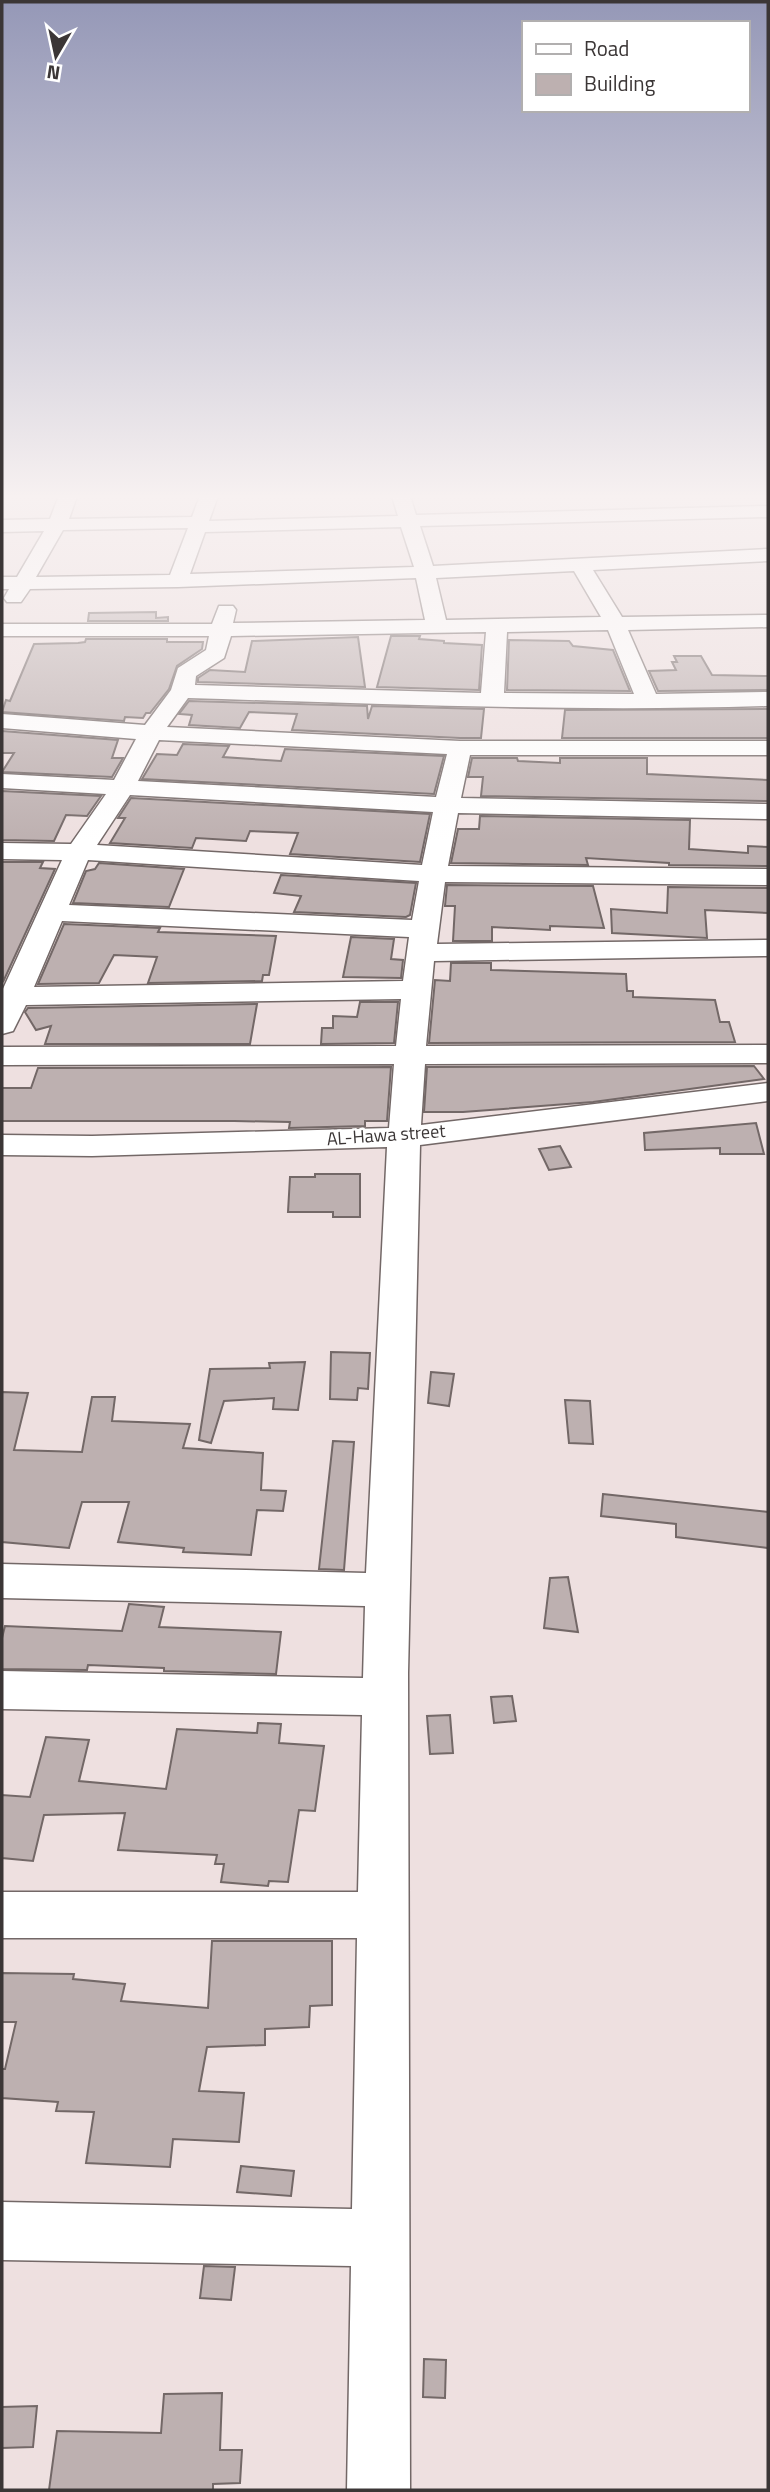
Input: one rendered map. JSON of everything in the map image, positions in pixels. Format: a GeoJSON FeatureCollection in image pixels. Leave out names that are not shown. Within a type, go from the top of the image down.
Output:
{"type":"FeatureCollection","features":[{"type":"Feature","properties":{"kind":"street"},"geometry":{"type":"LineString","coordinates":[[2,1026],[79,852],[121,790],[151,733],[182,691],[186,673],[216,653],[226,609]]}},
{"type":"Feature","properties":{"kind":"street"},"geometry":{"type":"LineString","coordinates":[[433,609],[437,627]]}},
{"type":"Feature","properties":{"kind":"street"},"geometry":{"type":"LineString","coordinates":[[607,609],[616,625],[649,703]]}},
{"type":"Feature","properties":{"kind":"street"},"geometry":{"type":"LineString","coordinates":[[2,630],[222,630],[768,621]]}},
{"type":"Feature","properties":{"kind":"street"},"geometry":{"type":"LineString","coordinates":[[492,701],[497,626]]}},
{"type":"Feature","properties":{"kind":"street"},"geometry":{"type":"LineString","coordinates":[[182,691],[492,701],[649,703],[768,699]]}},
{"type":"Feature","properties":{"kind":"street"},"geometry":{"type":"LineString","coordinates":[[2,721],[151,733],[460,748],[768,748]]}},
{"type":"Feature","properties":{"kind":"street"},"geometry":{"type":"LineString","coordinates":[[379,2490],[386,1590],[402,1137],[421,941],[435,874],[445,805],[460,748]]}},
{"type":"Feature","properties":{"kind":"street"},"geometry":{"type":"LineString","coordinates":[[2,782],[445,805],[768,812]]}},
{"type":"Feature","properties":{"kind":"street"},"geometry":{"type":"LineString","coordinates":[[2,851],[79,852],[435,874],[768,877]]}},
{"type":"Feature","properties":{"kind":"street"},"geometry":{"type":"LineString","coordinates":[[52,912],[421,941],[768,948]]}},
{"type":"Feature","properties":{"kind":"street"},"geometry":{"type":"LineString","coordinates":[[2,957],[31,957]]}},
{"type":"Feature","properties":{"kind":"street"},"geometry":{"type":"LineString","coordinates":[[13,996],[415,990]]}},
{"type":"Feature","properties":{"kind":"street"},"geometry":{"type":"LineString","coordinates":[[2,1056],[768,1054]]}},
{"type":"Feature","properties":{"kind":"street","name":"AL-Hawa street"},"geometry":{"type":"LineString","coordinates":[[2,1145],[92,1146],[402,1137],[768,1092]]}},
{"type":"Feature","properties":{"kind":"street"},"geometry":{"type":"LineString","coordinates":[[2,1581],[386,1590]]}},
{"type":"Feature","properties":{"kind":"street"},"geometry":{"type":"LineString","coordinates":[[2,1690],[385,1697]]}},
{"type":"Feature","properties":{"kind":"street"},"geometry":{"type":"LineString","coordinates":[[2,1915],[383,1915]]}},
{"type":"Feature","properties":{"kind":"street"},"geometry":{"type":"LineString","coordinates":[[2,2231],[381,2238]]}},
{"type":"Feature","properties":{"kind":"building"},"geometry":{"type":"Polygon","coordinates":[[[156,612],[156,618],[168,617],[168,621],[88,621],[89,613],[156,612]]]}},
{"type":"Feature","properties":{"kind":"building"},"geometry":{"type":"Polygon","coordinates":[[[391,636],[420,636],[419,639],[444,643],[482,645],[479,690],[377,687],[391,636]]]}},
{"type":"Feature","properties":{"kind":"building"},"geometry":{"type":"Polygon","coordinates":[[[358,637],[365,687],[198,682],[198,678],[210,670],[245,672],[252,641],[358,637]]]}},
{"type":"Feature","properties":{"kind":"building"},"geometry":{"type":"Polygon","coordinates":[[[86,639],[203,642],[202,649],[177,666],[169,689],[143,718],[125,717],[124,721],[2,712],[6,700],[10,701],[34,644],[78,643],[85,642],[86,639]]]}},
{"type":"Feature","properties":{"kind":"building"},"geometry":{"type":"Polygon","coordinates":[[[509,640],[569,641],[573,646],[613,650],[630,691],[507,690],[509,640]]]}},
{"type":"Feature","properties":{"kind":"building"},"geometry":{"type":"Polygon","coordinates":[[[674,656],[701,656],[712,675],[768,676],[768,690],[658,691],[649,671],[676,670],[672,662],[677,662],[674,656]]]}},
{"type":"Feature","properties":{"kind":"building"},"geometry":{"type":"Polygon","coordinates":[[[189,701],[367,706],[368,719],[372,706],[484,709],[481,738],[460,738],[292,730],[297,714],[249,712],[240,728],[189,725],[192,715],[179,714],[189,701]]]}},
{"type":"Feature","properties":{"kind":"building"},"geometry":{"type":"Polygon","coordinates":[[[768,709],[768,738],[562,738],[565,710],[768,709]]]}},
{"type":"Feature","properties":{"kind":"building"},"geometry":{"type":"Polygon","coordinates":[[[2,731],[118,740],[112,758],[123,758],[112,777],[2,772],[14,753],[2,753],[2,731]]]}},
{"type":"Feature","properties":{"kind":"building"},"geometry":{"type":"Polygon","coordinates":[[[183,744],[229,746],[223,757],[281,761],[285,749],[444,756],[434,794],[142,779],[157,754],[177,755],[183,744]]]}},
{"type":"Feature","properties":{"kind":"building"},"geometry":{"type":"Polygon","coordinates":[[[472,758],[517,758],[518,761],[560,763],[560,758],[647,758],[647,774],[768,780],[768,801],[481,796],[483,777],[468,777],[472,758]]]}},
{"type":"Feature","properties":{"kind":"building"},"geometry":{"type":"Polygon","coordinates":[[[2,791],[101,796],[87,816],[66,815],[54,841],[2,840],[2,791]]]}},
{"type":"Feature","properties":{"kind":"building"},"geometry":{"type":"Polygon","coordinates":[[[131,798],[430,814],[420,862],[290,854],[298,833],[250,831],[246,841],[196,838],[192,848],[110,843],[125,818],[118,818],[131,798]]]}},
{"type":"Feature","properties":{"kind":"building"},"geometry":{"type":"Polygon","coordinates":[[[480,816],[690,820],[689,849],[748,853],[748,846],[768,847],[768,866],[669,865],[586,858],[588,865],[451,863],[458,829],[479,829],[480,816]]]}},
{"type":"Feature","properties":{"kind":"building"},"geometry":{"type":"Polygon","coordinates":[[[2,862],[43,862],[40,868],[55,869],[3,982],[2,862]]]}},
{"type":"Feature","properties":{"kind":"building"},"geometry":{"type":"Polygon","coordinates":[[[99,863],[184,869],[169,907],[73,903],[86,871],[95,869],[99,863]]]}},
{"type":"Feature","properties":{"kind":"building"},"geometry":{"type":"Polygon","coordinates":[[[281,875],[416,883],[410,915],[406,917],[294,912],[301,896],[274,893],[281,875]]]}},
{"type":"Feature","properties":{"kind":"building"},"geometry":{"type":"Polygon","coordinates":[[[447,885],[593,886],[604,928],[550,926],[550,930],[492,927],[492,941],[453,941],[455,906],[445,906],[447,885]]]}},
{"type":"Feature","properties":{"kind":"building"},"geometry":{"type":"Polygon","coordinates":[[[668,887],[768,888],[768,913],[705,910],[707,938],[612,933],[611,909],[667,913],[668,887]]]}},
{"type":"Feature","properties":{"kind":"building"},"geometry":{"type":"Polygon","coordinates":[[[64,924],[160,928],[158,932],[276,936],[269,975],[263,975],[262,981],[148,983],[157,957],[114,955],[99,983],[38,984],[64,924]]]}},
{"type":"Feature","properties":{"kind":"building"},"geometry":{"type":"Polygon","coordinates":[[[351,937],[394,939],[391,959],[403,960],[401,978],[343,977],[351,937]]]}},
{"type":"Feature","properties":{"kind":"building"},"geometry":{"type":"Polygon","coordinates":[[[451,963],[491,963],[491,970],[626,974],[627,991],[633,991],[633,997],[715,1000],[720,1022],[729,1022],[735,1042],[429,1043],[435,980],[450,981],[451,963]]]}},
{"type":"Feature","properties":{"kind":"building"},"geometry":{"type":"Polygon","coordinates":[[[360,1002],[398,1002],[394,1043],[321,1044],[322,1028],[333,1028],[333,1016],[357,1017],[360,1002]]]}},
{"type":"Feature","properties":{"kind":"building"},"geometry":{"type":"Polygon","coordinates":[[[257,1004],[250,1044],[45,1044],[51,1026],[36,1030],[25,1012],[28,1008],[257,1004]]]}},
{"type":"Feature","properties":{"kind":"building"},"geometry":{"type":"Polygon","coordinates":[[[754,1066],[764,1079],[593,1102],[463,1112],[424,1112],[427,1067],[754,1066]]]}},
{"type":"Feature","properties":{"kind":"building"},"geometry":{"type":"Polygon","coordinates":[[[391,1067],[387,1121],[365,1121],[365,1126],[289,1128],[290,1122],[234,1121],[2,1121],[2,1088],[31,1088],[38,1068],[391,1067]]]}},
{"type":"Feature","properties":{"kind":"building"},"geometry":{"type":"Polygon","coordinates":[[[756,1123],[764,1154],[720,1154],[720,1148],[645,1150],[644,1133],[756,1123]]]}},
{"type":"Feature","properties":{"kind":"building"},"geometry":{"type":"Polygon","coordinates":[[[560,1146],[571,1167],[549,1170],[539,1149],[560,1146]]]}},
{"type":"Feature","properties":{"kind":"building"},"geometry":{"type":"Polygon","coordinates":[[[315,1174],[360,1174],[360,1217],[333,1217],[333,1212],[288,1212],[290,1177],[315,1177],[315,1174]]]}},
{"type":"Feature","properties":{"kind":"building"},"geometry":{"type":"Polygon","coordinates":[[[331,1352],[370,1353],[368,1389],[358,1388],[357,1400],[330,1399],[331,1352]]]}},
{"type":"Feature","properties":{"kind":"building"},"geometry":{"type":"Polygon","coordinates":[[[305,1362],[298,1410],[273,1409],[274,1398],[224,1401],[211,1443],[199,1440],[210,1369],[270,1368],[269,1363],[305,1362]]]}},
{"type":"Feature","properties":{"kind":"building"},"geometry":{"type":"Polygon","coordinates":[[[431,1372],[454,1374],[449,1406],[428,1403],[431,1372]]]}},
{"type":"Feature","properties":{"kind":"building"},"geometry":{"type":"Polygon","coordinates":[[[2,1392],[28,1393],[14,1450],[82,1452],[92,1397],[115,1397],[112,1421],[190,1424],[183,1448],[263,1453],[261,1490],[286,1491],[283,1511],[257,1510],[251,1555],[183,1552],[184,1548],[118,1542],[129,1502],[82,1502],[69,1548],[2,1542],[2,1392]]]}},
{"type":"Feature","properties":{"kind":"building"},"geometry":{"type":"Polygon","coordinates":[[[565,1400],[590,1401],[593,1444],[569,1443],[565,1400]]]}},
{"type":"Feature","properties":{"kind":"building"},"geometry":{"type":"Polygon","coordinates":[[[333,1441],[354,1442],[344,1570],[319,1569],[333,1441]]]}},
{"type":"Feature","properties":{"kind":"building"},"geometry":{"type":"Polygon","coordinates":[[[603,1494],[768,1512],[768,1548],[676,1537],[676,1524],[601,1516],[603,1494]]]}},
{"type":"Feature","properties":{"kind":"building"},"geometry":{"type":"Polygon","coordinates":[[[568,1577],[578,1632],[544,1628],[550,1578],[568,1577]]]}},
{"type":"Feature","properties":{"kind":"building"},"geometry":{"type":"Polygon","coordinates":[[[129,1604],[164,1607],[159,1627],[281,1632],[276,1674],[164,1671],[164,1668],[88,1665],[87,1670],[2,1669],[2,1638],[5,1626],[122,1631],[129,1604]]]}},
{"type":"Feature","properties":{"kind":"building"},"geometry":{"type":"Polygon","coordinates":[[[512,1696],[516,1721],[494,1723],[491,1697],[512,1696]]]}},
{"type":"Feature","properties":{"kind":"building"},"geometry":{"type":"Polygon","coordinates":[[[450,1715],[453,1753],[430,1754],[427,1716],[450,1715]]]}},
{"type":"Feature","properties":{"kind":"building"},"geometry":{"type":"Polygon","coordinates":[[[258,1723],[281,1724],[279,1743],[324,1746],[315,1811],[299,1810],[288,1882],[269,1881],[268,1886],[221,1882],[224,1864],[215,1864],[217,1855],[118,1850],[125,1813],[44,1815],[33,1861],[2,1858],[2,1795],[30,1797],[46,1737],[89,1740],[79,1781],[166,1789],[177,1729],[257,1733],[258,1723]]]}},
{"type":"Feature","properties":{"kind":"building"},"geometry":{"type":"Polygon","coordinates":[[[212,1941],[332,1941],[332,2005],[310,2006],[309,2027],[265,2029],[265,2045],[207,2047],[199,2091],[244,2093],[239,2142],[173,2139],[170,2167],[86,2163],[94,2112],[56,2111],[58,2102],[2,2098],[2,2069],[5,2069],[16,2022],[2,2022],[2,1973],[74,1974],[73,1979],[125,1984],[121,2001],[208,2008],[212,1941]]]}},
{"type":"Feature","properties":{"kind":"building"},"geometry":{"type":"Polygon","coordinates":[[[241,2166],[294,2171],[291,2196],[237,2192],[241,2166]]]}},
{"type":"Feature","properties":{"kind":"building"},"geometry":{"type":"Polygon","coordinates":[[[204,2266],[235,2267],[231,2300],[200,2298],[204,2266]]]}},
{"type":"Feature","properties":{"kind":"building"},"geometry":{"type":"Polygon","coordinates":[[[424,2359],[446,2360],[445,2398],[423,2397],[424,2359]]]}},
{"type":"Feature","properties":{"kind":"building"},"geometry":{"type":"Polygon","coordinates":[[[222,2393],[220,2450],[242,2450],[240,2483],[213,2484],[213,2490],[49,2490],[57,2431],[161,2433],[164,2394],[222,2393]]]}},
{"type":"Feature","properties":{"kind":"building"},"geometry":{"type":"Polygon","coordinates":[[[37,2406],[33,2447],[2,2448],[2,2407],[37,2406]]]}}]}
